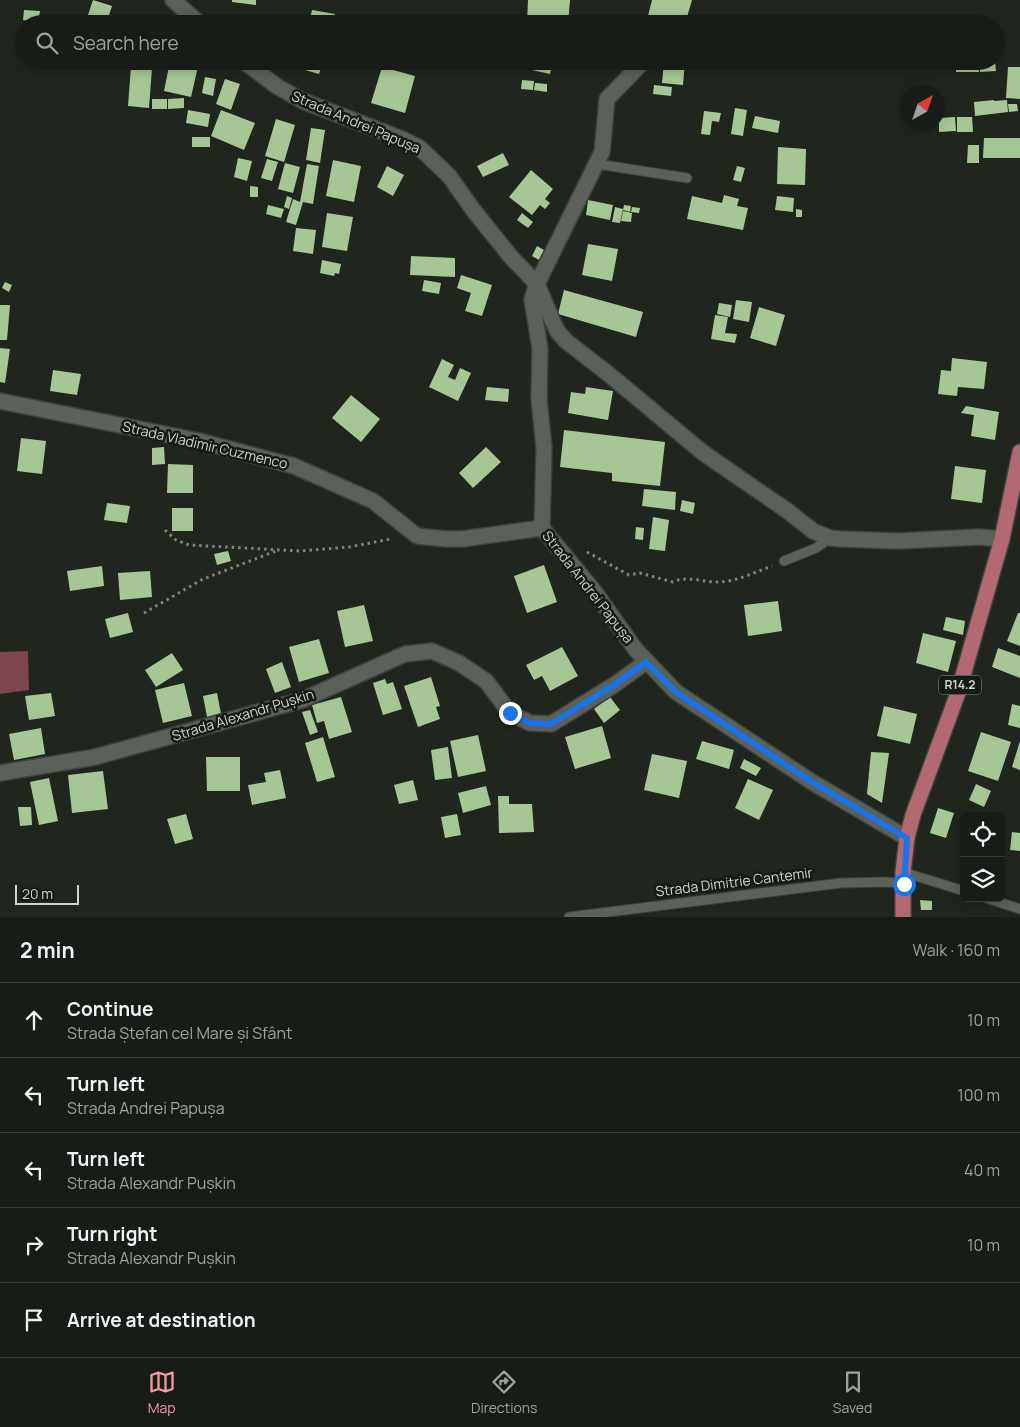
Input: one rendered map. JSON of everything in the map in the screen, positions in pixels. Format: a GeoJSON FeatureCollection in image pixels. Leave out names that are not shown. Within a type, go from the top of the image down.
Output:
{"type":"FeatureCollection","features":[{"type":"Feature","properties":{"kind":"main road","name":"R14.2"},"geometry":{"type":"LineString","coordinates":[[903,917],[907,838],[913,815],[958,693],[1002,539],[1020,452]]}},
{"type":"Feature","properties":{"kind":"street"},"geometry":{"type":"LineString","coordinates":[[173,0],[190,15]]}},
{"type":"Feature","properties":{"kind":"street","name":"Strada Andrei Papușa"},"geometry":{"type":"LineString","coordinates":[[255,70],[278,87],[303,101],[402,139],[420,148],[450,177],[505,250],[537,284],[558,332],[566,341],[702,452],[789,512],[813,531],[830,538],[898,541],[979,536],[1002,539]]}},
{"type":"Feature","properties":{"kind":"street","name":"Strada Andrei Papușa"},"geometry":{"type":"LineString","coordinates":[[635,70],[607,99],[602,152],[537,284],[532,299],[540,349],[539,400],[544,448],[542,528],[594,591],[636,650],[676,692],[812,782],[907,838]]}},
{"type":"Feature","properties":{"kind":"street","name":"Strada Vladimir Cuzmenco"},"geometry":{"type":"LineString","coordinates":[[0,401],[199,441],[294,466],[372,501],[417,536]]}},
{"type":"Feature","properties":{"kind":"street"},"geometry":{"type":"LineString","coordinates":[[417,536],[462,539],[542,528]]}},
{"type":"Feature","properties":{"kind":"street","name":"Strada Alexandr Pușkin"},"geometry":{"type":"LineString","coordinates":[[0,773],[95,757],[302,700],[405,654],[432,651],[459,663],[486,681],[510,713],[530,723],[544,724],[551,724],[561,719],[633,673],[646,662]]}},
{"type":"Feature","properties":{"kind":"lane"},"geometry":{"type":"LineString","coordinates":[[597,164],[687,178]]}},
{"type":"Feature","properties":{"kind":"lane"},"geometry":{"type":"LineString","coordinates":[[784,561],[816,548],[830,538]]}},
{"type":"Feature","properties":{"kind":"lane","name":"Strada Dimitrie Cantemir"},"geometry":{"type":"LineString","coordinates":[[569,917],[841,883],[886,882],[904,878],[960,890]]}},
{"type":"Feature","properties":{"kind":"lane"},"geometry":{"type":"LineString","coordinates":[[998,902],[1020,909]]}},
{"type":"Feature","properties":{"kind":"path"},"geometry":{"type":"LineString","coordinates":[[165,530],[176,540],[189,546],[300,551],[417,536]]}},
{"type":"Feature","properties":{"kind":"path"},"geometry":{"type":"LineString","coordinates":[[144,613],[203,579],[278,550]]}},
{"type":"Feature","properties":{"kind":"path"},"geometry":{"type":"LineString","coordinates":[[583,550],[629,575],[640,573],[673,582],[679,579],[718,583],[734,580],[784,561]]}},
{"type":"Feature","properties":{"kind":"shaded area"},"geometry":{"type":"Polygon","coordinates":[[[28,651],[29,690],[0,694],[0,652],[28,651]]]}},
{"type":"Feature","properties":{"kind":"building"},"geometry":{"type":"Polygon","coordinates":[[[93,0],[112,6],[109,15],[88,15],[93,0]]]}},
{"type":"Feature","properties":{"kind":"building"},"geometry":{"type":"Polygon","coordinates":[[[232,0],[256,0],[256,5],[232,2],[232,0]]]}},
{"type":"Feature","properties":{"kind":"building"},"geometry":{"type":"Polygon","coordinates":[[[528,0],[570,0],[569,15],[527,15],[528,0]]]}},
{"type":"Feature","properties":{"kind":"building"},"geometry":{"type":"Polygon","coordinates":[[[652,0],[692,0],[688,15],[648,15],[652,0]]]}},
{"type":"Feature","properties":{"kind":"building"},"geometry":{"type":"Polygon","coordinates":[[[24,10],[40,11],[39,15],[24,15],[24,10]]]}},
{"type":"Feature","properties":{"kind":"building"},"geometry":{"type":"Polygon","coordinates":[[[312,10],[335,14],[335,15],[311,15],[312,10]]]}},
{"type":"Feature","properties":{"kind":"building"},"geometry":{"type":"Polygon","coordinates":[[[1008,67],[1020,67],[1020,99],[1006,98],[1008,67]]]}},
{"type":"Feature","properties":{"kind":"building"},"geometry":{"type":"Polygon","coordinates":[[[131,70],[152,70],[149,108],[128,106],[131,70]]]}},
{"type":"Feature","properties":{"kind":"building"},"geometry":{"type":"Polygon","coordinates":[[[168,70],[197,70],[191,97],[164,91],[168,70]]]}},
{"type":"Feature","properties":{"kind":"building"},"geometry":{"type":"Polygon","coordinates":[[[305,70],[320,70],[319,74],[305,70]]]}},
{"type":"Feature","properties":{"kind":"building"},"geometry":{"type":"Polygon","coordinates":[[[381,70],[393,70],[415,76],[405,113],[371,103],[381,70]]]}},
{"type":"Feature","properties":{"kind":"building"},"geometry":{"type":"Polygon","coordinates":[[[532,70],[551,70],[550,74],[532,70]]]}},
{"type":"Feature","properties":{"kind":"building"},"geometry":{"type":"Polygon","coordinates":[[[663,70],[684,70],[683,85],[662,83],[663,70]]]}},
{"type":"Feature","properties":{"kind":"building"},"geometry":{"type":"Polygon","coordinates":[[[956,70],[979,70],[979,72],[956,72],[956,70]]]}},
{"type":"Feature","properties":{"kind":"building"},"geometry":{"type":"Polygon","coordinates":[[[980,70],[996,71],[980,72],[980,70]]]}},
{"type":"Feature","properties":{"kind":"building"},"geometry":{"type":"Polygon","coordinates":[[[205,77],[216,79],[213,96],[202,93],[205,77]]]}},
{"type":"Feature","properties":{"kind":"building"},"geometry":{"type":"Polygon","coordinates":[[[225,79],[240,84],[231,110],[216,104],[225,79]]]}},
{"type":"Feature","properties":{"kind":"building"},"geometry":{"type":"Polygon","coordinates":[[[522,80],[534,81],[533,90],[521,89],[522,80]]]}},
{"type":"Feature","properties":{"kind":"building"},"geometry":{"type":"Polygon","coordinates":[[[535,83],[547,84],[547,92],[534,90],[535,83]]]}},
{"type":"Feature","properties":{"kind":"building"},"geometry":{"type":"Polygon","coordinates":[[[654,85],[672,87],[671,96],[653,94],[654,85]]]}},
{"type":"Feature","properties":{"kind":"building"},"geometry":{"type":"Polygon","coordinates":[[[184,98],[184,108],[168,109],[168,99],[184,98]]]}},
{"type":"Feature","properties":{"kind":"building"},"geometry":{"type":"Polygon","coordinates":[[[152,99],[167,99],[167,109],[152,109],[152,99]]]}},
{"type":"Feature","properties":{"kind":"building"},"geometry":{"type":"Polygon","coordinates":[[[1007,100],[1008,112],[975,116],[974,102],[1007,100]]]}},
{"type":"Feature","properties":{"kind":"building"},"geometry":{"type":"Polygon","coordinates":[[[1008,104],[1017,104],[1018,111],[1009,112],[1008,104]]]}},
{"type":"Feature","properties":{"kind":"building"},"geometry":{"type":"Polygon","coordinates":[[[735,108],[747,110],[743,136],[731,134],[735,108]]]}},
{"type":"Feature","properties":{"kind":"building"},"geometry":{"type":"Polygon","coordinates":[[[188,110],[210,114],[208,127],[186,123],[188,110]]]}},
{"type":"Feature","properties":{"kind":"building"},"geometry":{"type":"Polygon","coordinates":[[[221,110],[255,123],[244,150],[211,136],[221,110]]]}},
{"type":"Feature","properties":{"kind":"building"},"geometry":{"type":"Polygon","coordinates":[[[704,111],[721,113],[719,122],[712,121],[710,135],[701,134],[704,111]]]}},
{"type":"Feature","properties":{"kind":"building"},"geometry":{"type":"Polygon","coordinates":[[[755,116],[780,121],[778,133],[752,128],[755,116]]]}},
{"type":"Feature","properties":{"kind":"building"},"geometry":{"type":"Polygon","coordinates":[[[955,117],[956,131],[939,132],[939,130],[945,130],[945,118],[955,117]]]}},
{"type":"Feature","properties":{"kind":"building"},"geometry":{"type":"Polygon","coordinates":[[[957,117],[972,117],[973,132],[957,132],[957,117]]]}},
{"type":"Feature","properties":{"kind":"building"},"geometry":{"type":"Polygon","coordinates":[[[276,119],[295,125],[284,162],[265,156],[276,119]]]}},
{"type":"Feature","properties":{"kind":"building"},"geometry":{"type":"Polygon","coordinates":[[[311,128],[325,130],[320,163],[306,160],[311,128]]]}},
{"type":"Feature","properties":{"kind":"building"},"geometry":{"type":"Polygon","coordinates":[[[192,137],[210,137],[210,147],[192,147],[192,137]]]}},
{"type":"Feature","properties":{"kind":"building"},"geometry":{"type":"Polygon","coordinates":[[[984,138],[1020,138],[1020,158],[983,158],[984,138]]]}},
{"type":"Feature","properties":{"kind":"building"},"geometry":{"type":"Polygon","coordinates":[[[968,145],[979,145],[979,163],[967,163],[968,145]]]}},
{"type":"Feature","properties":{"kind":"building"},"geometry":{"type":"Polygon","coordinates":[[[778,147],[806,149],[805,185],[777,184],[778,147]]]}},
{"type":"Feature","properties":{"kind":"building"},"geometry":{"type":"Polygon","coordinates":[[[503,153],[509,165],[483,177],[477,166],[503,153]]]}},
{"type":"Feature","properties":{"kind":"building"},"geometry":{"type":"Polygon","coordinates":[[[238,158],[252,161],[247,181],[234,177],[238,158]]]}},
{"type":"Feature","properties":{"kind":"building"},"geometry":{"type":"Polygon","coordinates":[[[267,159],[278,162],[272,181],[261,178],[267,159]]]}},
{"type":"Feature","properties":{"kind":"building"},"geometry":{"type":"Polygon","coordinates":[[[333,160],[361,166],[354,202],[326,196],[333,160]]]}},
{"type":"Feature","properties":{"kind":"building"},"geometry":{"type":"Polygon","coordinates":[[[285,163],[300,167],[293,193],[278,189],[285,163]]]}},
{"type":"Feature","properties":{"kind":"building"},"geometry":{"type":"Polygon","coordinates":[[[307,164],[319,166],[313,204],[303,202],[296,225],[286,222],[293,199],[300,202],[307,164]]]}},
{"type":"Feature","properties":{"kind":"building"},"geometry":{"type":"Polygon","coordinates":[[[387,166],[404,175],[393,196],[377,187],[387,166]]]}},
{"type":"Feature","properties":{"kind":"building"},"geometry":{"type":"Polygon","coordinates":[[[737,166],[745,168],[741,182],[733,180],[737,166]]]}},
{"type":"Feature","properties":{"kind":"building"},"geometry":{"type":"Polygon","coordinates":[[[531,170],[553,189],[545,199],[550,203],[545,209],[540,205],[532,215],[509,197],[531,170]]]}},
{"type":"Feature","properties":{"kind":"building"},"geometry":{"type":"Polygon","coordinates":[[[250,186],[258,187],[258,197],[250,197],[250,186]]]}},
{"type":"Feature","properties":{"kind":"building"},"geometry":{"type":"Polygon","coordinates":[[[724,195],[739,199],[737,206],[748,208],[743,230],[687,219],[692,196],[722,203],[724,195]]]}},
{"type":"Feature","properties":{"kind":"building"},"geometry":{"type":"Polygon","coordinates":[[[287,196],[292,198],[289,209],[284,207],[287,196]]]}},
{"type":"Feature","properties":{"kind":"building"},"geometry":{"type":"Polygon","coordinates":[[[777,196],[794,198],[793,212],[775,210],[777,196]]]}},
{"type":"Feature","properties":{"kind":"building"},"geometry":{"type":"Polygon","coordinates":[[[588,200],[613,205],[610,220],[586,215],[588,200]]]}},
{"type":"Feature","properties":{"kind":"building"},"geometry":{"type":"Polygon","coordinates":[[[268,205],[284,209],[281,218],[266,214],[268,205]]]}},
{"type":"Feature","properties":{"kind":"building"},"geometry":{"type":"Polygon","coordinates":[[[624,205],[631,206],[630,212],[623,210],[624,205]]]}},
{"type":"Feature","properties":{"kind":"building"},"geometry":{"type":"Polygon","coordinates":[[[615,207],[623,209],[620,223],[612,222],[615,207]]]}},
{"type":"Feature","properties":{"kind":"building"},"geometry":{"type":"Polygon","coordinates":[[[632,207],[640,208],[639,213],[631,212],[632,207]]]}},
{"type":"Feature","properties":{"kind":"building"},"geometry":{"type":"Polygon","coordinates":[[[796,209],[802,210],[802,217],[796,217],[796,209]]]}},
{"type":"Feature","properties":{"kind":"building"},"geometry":{"type":"Polygon","coordinates":[[[623,211],[632,213],[631,222],[621,221],[623,211]]]}},
{"type":"Feature","properties":{"kind":"building"},"geometry":{"type":"Polygon","coordinates":[[[327,213],[353,217],[347,251],[322,247],[327,213]]]}},
{"type":"Feature","properties":{"kind":"building"},"geometry":{"type":"Polygon","coordinates":[[[522,213],[533,222],[528,228],[517,220],[522,213]]]}},
{"type":"Feature","properties":{"kind":"building"},"geometry":{"type":"Polygon","coordinates":[[[296,228],[316,230],[313,254],[293,251],[296,228]]]}},
{"type":"Feature","properties":{"kind":"building"},"geometry":{"type":"Polygon","coordinates":[[[588,244],[618,249],[612,281],[582,275],[588,244]]]}},
{"type":"Feature","properties":{"kind":"building"},"geometry":{"type":"Polygon","coordinates":[[[537,246],[544,250],[539,260],[532,256],[537,246]]]}},
{"type":"Feature","properties":{"kind":"building"},"geometry":{"type":"Polygon","coordinates":[[[411,256],[455,258],[455,277],[410,275],[411,256]]]}},
{"type":"Feature","properties":{"kind":"building"},"geometry":{"type":"Polygon","coordinates":[[[322,260],[341,264],[339,274],[335,273],[334,276],[320,273],[322,260]]]}},
{"type":"Feature","properties":{"kind":"building"},"geometry":{"type":"Polygon","coordinates":[[[461,275],[492,285],[482,316],[465,311],[471,293],[457,288],[461,275]]]}},
{"type":"Feature","properties":{"kind":"building"},"geometry":{"type":"Polygon","coordinates":[[[424,280],[441,283],[439,294],[422,291],[424,280]]]}},
{"type":"Feature","properties":{"kind":"building"},"geometry":{"type":"Polygon","coordinates":[[[5,282],[12,285],[9,292],[2,288],[5,282]]]}},
{"type":"Feature","properties":{"kind":"building"},"geometry":{"type":"Polygon","coordinates":[[[564,290],[643,312],[636,337],[558,314],[564,290]]]}},
{"type":"Feature","properties":{"kind":"building"},"geometry":{"type":"Polygon","coordinates":[[[736,300],[752,302],[749,322],[733,319],[736,300]]]}},
{"type":"Feature","properties":{"kind":"building"},"geometry":{"type":"Polygon","coordinates":[[[719,303],[732,305],[730,317],[717,314],[719,303]]]}},
{"type":"Feature","properties":{"kind":"building"},"geometry":{"type":"Polygon","coordinates":[[[0,305],[10,305],[7,340],[0,340],[0,305]]]}},
{"type":"Feature","properties":{"kind":"building"},"geometry":{"type":"Polygon","coordinates":[[[759,307],[785,315],[776,346],[750,338],[759,307]]]}},
{"type":"Feature","properties":{"kind":"building"},"geometry":{"type":"Polygon","coordinates":[[[715,315],[728,317],[725,333],[737,334],[735,343],[711,339],[715,315]]]}},
{"type":"Feature","properties":{"kind":"building"},"geometry":{"type":"Polygon","coordinates":[[[0,348],[10,349],[5,383],[0,382],[0,348]]]}},
{"type":"Feature","properties":{"kind":"building"},"geometry":{"type":"Polygon","coordinates":[[[952,358],[987,362],[984,389],[958,387],[957,396],[938,394],[941,370],[951,371],[952,358]]]}},
{"type":"Feature","properties":{"kind":"building"},"geometry":{"type":"Polygon","coordinates":[[[442,359],[454,365],[448,377],[455,380],[460,368],[471,373],[458,401],[429,387],[442,359]]]}},
{"type":"Feature","properties":{"kind":"building"},"geometry":{"type":"Polygon","coordinates":[[[53,370],[81,374],[77,395],[50,391],[53,370]]]}},
{"type":"Feature","properties":{"kind":"building"},"geometry":{"type":"Polygon","coordinates":[[[487,387],[509,389],[508,402],[485,400],[487,387]]]}},
{"type":"Feature","properties":{"kind":"building"},"geometry":{"type":"Polygon","coordinates":[[[586,387],[613,391],[608,420],[568,413],[571,392],[585,394],[586,387]]]}},
{"type":"Feature","properties":{"kind":"building"},"geometry":{"type":"Polygon","coordinates":[[[351,395],[380,419],[361,442],[332,418],[351,395]]]}},
{"type":"Feature","properties":{"kind":"building"},"geometry":{"type":"Polygon","coordinates":[[[966,406],[999,412],[995,440],[971,436],[974,415],[961,413],[966,406]]]}},
{"type":"Feature","properties":{"kind":"building"},"geometry":{"type":"Polygon","coordinates":[[[564,430],[665,442],[660,486],[612,481],[612,473],[560,467],[564,430]]]}},
{"type":"Feature","properties":{"kind":"building"},"geometry":{"type":"Polygon","coordinates":[[[21,438],[46,441],[42,474],[17,471],[21,438]]]}},
{"type":"Feature","properties":{"kind":"building"},"geometry":{"type":"Polygon","coordinates":[[[164,447],[165,464],[152,465],[152,448],[164,447]]]}},
{"type":"Feature","properties":{"kind":"building"},"geometry":{"type":"Polygon","coordinates":[[[486,447],[501,462],[473,488],[459,473],[486,447]]]}},
{"type":"Feature","properties":{"kind":"building"},"geometry":{"type":"Polygon","coordinates":[[[168,464],[193,465],[193,493],[167,493],[168,464]]]}},
{"type":"Feature","properties":{"kind":"building"},"geometry":{"type":"Polygon","coordinates":[[[955,466],[986,470],[982,503],[951,499],[955,466]]]}},
{"type":"Feature","properties":{"kind":"building"},"geometry":{"type":"Polygon","coordinates":[[[644,489],[676,492],[675,510],[642,506],[644,489]]]}},
{"type":"Feature","properties":{"kind":"building"},"geometry":{"type":"Polygon","coordinates":[[[682,500],[695,503],[693,514],[680,511],[682,500]]]}},
{"type":"Feature","properties":{"kind":"building"},"geometry":{"type":"Polygon","coordinates":[[[107,503],[130,506],[127,523],[104,520],[107,503]]]}},
{"type":"Feature","properties":{"kind":"building"},"geometry":{"type":"Polygon","coordinates":[[[172,508],[193,508],[193,531],[172,531],[172,508]]]}},
{"type":"Feature","properties":{"kind":"building"},"geometry":{"type":"Polygon","coordinates":[[[653,517],[669,520],[665,551],[649,549],[653,517]]]}},
{"type":"Feature","properties":{"kind":"building"},"geometry":{"type":"Polygon","coordinates":[[[636,527],[644,528],[643,540],[635,539],[636,527]]]}},
{"type":"Feature","properties":{"kind":"building"},"geometry":{"type":"Polygon","coordinates":[[[228,551],[231,561],[217,565],[214,554],[228,551]]]}},
{"type":"Feature","properties":{"kind":"building"},"geometry":{"type":"Polygon","coordinates":[[[544,565],[557,602],[527,613],[514,576],[544,565]]]}},
{"type":"Feature","properties":{"kind":"building"},"geometry":{"type":"Polygon","coordinates":[[[102,566],[104,586],[70,591],[67,571],[102,566]]]}},
{"type":"Feature","properties":{"kind":"building"},"geometry":{"type":"Polygon","coordinates":[[[150,571],[152,597],[120,600],[118,573],[150,571]]]}},
{"type":"Feature","properties":{"kind":"building"},"geometry":{"type":"Polygon","coordinates":[[[778,601],[782,631],[748,636],[744,605],[778,601]]]}},
{"type":"Feature","properties":{"kind":"building"},"geometry":{"type":"Polygon","coordinates":[[[364,605],[373,641],[345,647],[337,611],[364,605]]]}},
{"type":"Feature","properties":{"kind":"building"},"geometry":{"type":"Polygon","coordinates":[[[128,613],[133,632],[110,638],[105,619],[128,613]]]}},
{"type":"Feature","properties":{"kind":"building"},"geometry":{"type":"Polygon","coordinates":[[[1018,613],[1020,613],[1020,646],[1007,641],[1018,613]]]}},
{"type":"Feature","properties":{"kind":"building"},"geometry":{"type":"Polygon","coordinates":[[[946,617],[965,621],[963,635],[943,630],[946,617]]]}},
{"type":"Feature","properties":{"kind":"building"},"geometry":{"type":"Polygon","coordinates":[[[923,633],[956,641],[948,672],[916,663],[923,633]]]}},
{"type":"Feature","properties":{"kind":"building"},"geometry":{"type":"Polygon","coordinates":[[[319,639],[329,673],[299,682],[289,647],[319,639]]]}},
{"type":"Feature","properties":{"kind":"building"},"geometry":{"type":"Polygon","coordinates":[[[562,647],[578,676],[550,691],[542,676],[534,680],[526,665],[562,647]]]}},
{"type":"Feature","properties":{"kind":"building"},"geometry":{"type":"Polygon","coordinates":[[[998,648],[1020,656],[1020,678],[992,667],[998,648]]]}},
{"type":"Feature","properties":{"kind":"building"},"geometry":{"type":"Polygon","coordinates":[[[172,653],[183,670],[156,687],[145,670],[172,653]]]}},
{"type":"Feature","properties":{"kind":"building"},"geometry":{"type":"Polygon","coordinates":[[[282,662],[291,687],[275,693],[266,669],[282,662]]]}},
{"type":"Feature","properties":{"kind":"building"},"geometry":{"type":"Polygon","coordinates":[[[431,677],[440,706],[436,707],[440,719],[418,727],[404,686],[431,677]]]}},
{"type":"Feature","properties":{"kind":"building"},"geometry":{"type":"Polygon","coordinates":[[[385,679],[387,684],[393,682],[402,709],[383,715],[373,683],[385,679]]]}},
{"type":"Feature","properties":{"kind":"building"},"geometry":{"type":"Polygon","coordinates":[[[184,683],[192,716],[163,723],[155,690],[184,683]]]}},
{"type":"Feature","properties":{"kind":"building"},"geometry":{"type":"Polygon","coordinates":[[[51,693],[55,716],[29,720],[25,696],[51,693]]]}},
{"type":"Feature","properties":{"kind":"building"},"geometry":{"type":"Polygon","coordinates":[[[217,693],[222,719],[208,722],[203,696],[217,693]]]}},
{"type":"Feature","properties":{"kind":"building"},"geometry":{"type":"Polygon","coordinates":[[[341,697],[352,732],[329,739],[324,721],[317,723],[312,705],[341,697]]]}},
{"type":"Feature","properties":{"kind":"building"},"geometry":{"type":"Polygon","coordinates":[[[610,697],[620,710],[604,723],[594,709],[610,697]]]}},
{"type":"Feature","properties":{"kind":"building"},"geometry":{"type":"Polygon","coordinates":[[[1012,704],[1020,706],[1020,728],[1008,725],[1012,704]]]}},
{"type":"Feature","properties":{"kind":"building"},"geometry":{"type":"Polygon","coordinates":[[[884,706],[917,714],[910,744],[877,736],[884,706]]]}},
{"type":"Feature","properties":{"kind":"building"},"geometry":{"type":"Polygon","coordinates":[[[310,710],[318,732],[310,735],[302,712],[310,710]]]}},
{"type":"Feature","properties":{"kind":"building"},"geometry":{"type":"Polygon","coordinates":[[[602,726],[611,758],[575,769],[565,737],[602,726]]]}},
{"type":"Feature","properties":{"kind":"building"},"geometry":{"type":"Polygon","coordinates":[[[41,728],[45,754],[14,760],[9,734],[41,728]]]}},
{"type":"Feature","properties":{"kind":"building"},"geometry":{"type":"Polygon","coordinates":[[[981,732],[1011,742],[998,781],[968,771],[981,732]]]}},
{"type":"Feature","properties":{"kind":"building"},"geometry":{"type":"Polygon","coordinates":[[[478,735],[486,771],[458,777],[450,741],[478,735]]]}},
{"type":"Feature","properties":{"kind":"building"},"geometry":{"type":"Polygon","coordinates":[[[323,737],[335,777],[317,782],[305,743],[323,737]]]}},
{"type":"Feature","properties":{"kind":"building"},"geometry":{"type":"Polygon","coordinates":[[[702,741],[734,750],[729,769],[696,759],[702,741]]]}},
{"type":"Feature","properties":{"kind":"building"},"geometry":{"type":"Polygon","coordinates":[[[1020,741],[1020,770],[1012,767],[1020,741]]]}},
{"type":"Feature","properties":{"kind":"building"},"geometry":{"type":"Polygon","coordinates":[[[448,747],[452,778],[435,780],[431,750],[448,747]]]}},
{"type":"Feature","properties":{"kind":"building"},"geometry":{"type":"Polygon","coordinates":[[[871,752],[889,753],[882,803],[867,794],[871,752]]]}},
{"type":"Feature","properties":{"kind":"building"},"geometry":{"type":"Polygon","coordinates":[[[652,754],[687,761],[679,798],[644,790],[652,754]]]}},
{"type":"Feature","properties":{"kind":"building"},"geometry":{"type":"Polygon","coordinates":[[[206,757],[240,757],[240,791],[207,791],[206,757]]]}},
{"type":"Feature","properties":{"kind":"building"},"geometry":{"type":"Polygon","coordinates":[[[744,759],[761,768],[756,776],[740,768],[744,759]]]}},
{"type":"Feature","properties":{"kind":"building"},"geometry":{"type":"Polygon","coordinates":[[[280,770],[286,798],[252,805],[248,785],[266,782],[264,773],[280,770]]]}},
{"type":"Feature","properties":{"kind":"building"},"geometry":{"type":"Polygon","coordinates":[[[103,771],[108,809],[72,813],[68,775],[103,771]]]}},
{"type":"Feature","properties":{"kind":"building"},"geometry":{"type":"Polygon","coordinates":[[[49,778],[58,821],[39,825],[30,782],[49,778]]]}},
{"type":"Feature","properties":{"kind":"building"},"geometry":{"type":"Polygon","coordinates":[[[748,779],[773,790],[759,820],[735,808],[748,779]]]}},
{"type":"Feature","properties":{"kind":"building"},"geometry":{"type":"Polygon","coordinates":[[[413,780],[418,800],[399,804],[394,785],[413,780]]]}},
{"type":"Feature","properties":{"kind":"building"},"geometry":{"type":"Polygon","coordinates":[[[976,784],[991,791],[984,807],[969,800],[976,784]]]}},
{"type":"Feature","properties":{"kind":"building"},"geometry":{"type":"Polygon","coordinates":[[[486,786],[491,805],[463,813],[458,793],[486,786]]]}},
{"type":"Feature","properties":{"kind":"building"},"geometry":{"type":"Polygon","coordinates":[[[498,796],[509,796],[509,804],[532,804],[534,832],[499,833],[498,796]]]}},
{"type":"Feature","properties":{"kind":"building"},"geometry":{"type":"Polygon","coordinates":[[[18,807],[31,807],[32,825],[20,826],[18,807]]]}},
{"type":"Feature","properties":{"kind":"building"},"geometry":{"type":"Polygon","coordinates":[[[938,808],[954,813],[946,838],[930,833],[938,808]]]}},
{"type":"Feature","properties":{"kind":"building"},"geometry":{"type":"Polygon","coordinates":[[[186,814],[193,839],[175,844],[167,819],[186,814]]]}},
{"type":"Feature","properties":{"kind":"building"},"geometry":{"type":"Polygon","coordinates":[[[457,814],[461,835],[445,838],[441,817],[457,814]]]}},
{"type":"Feature","properties":{"kind":"building"},"geometry":{"type":"Polygon","coordinates":[[[1012,832],[1020,833],[1020,851],[1010,850],[1012,832]]]}},
{"type":"Feature","properties":{"kind":"building"},"geometry":{"type":"Polygon","coordinates":[[[920,900],[932,901],[932,910],[921,910],[920,900]]]}},
{"type":"Feature","properties":{"kind":"route"},"geometry":{"type":"LineString","coordinates":[[510,713],[530,723],[551,724],[633,673],[646,662],[676,692],[812,782],[907,838],[904,884]]}}]}
